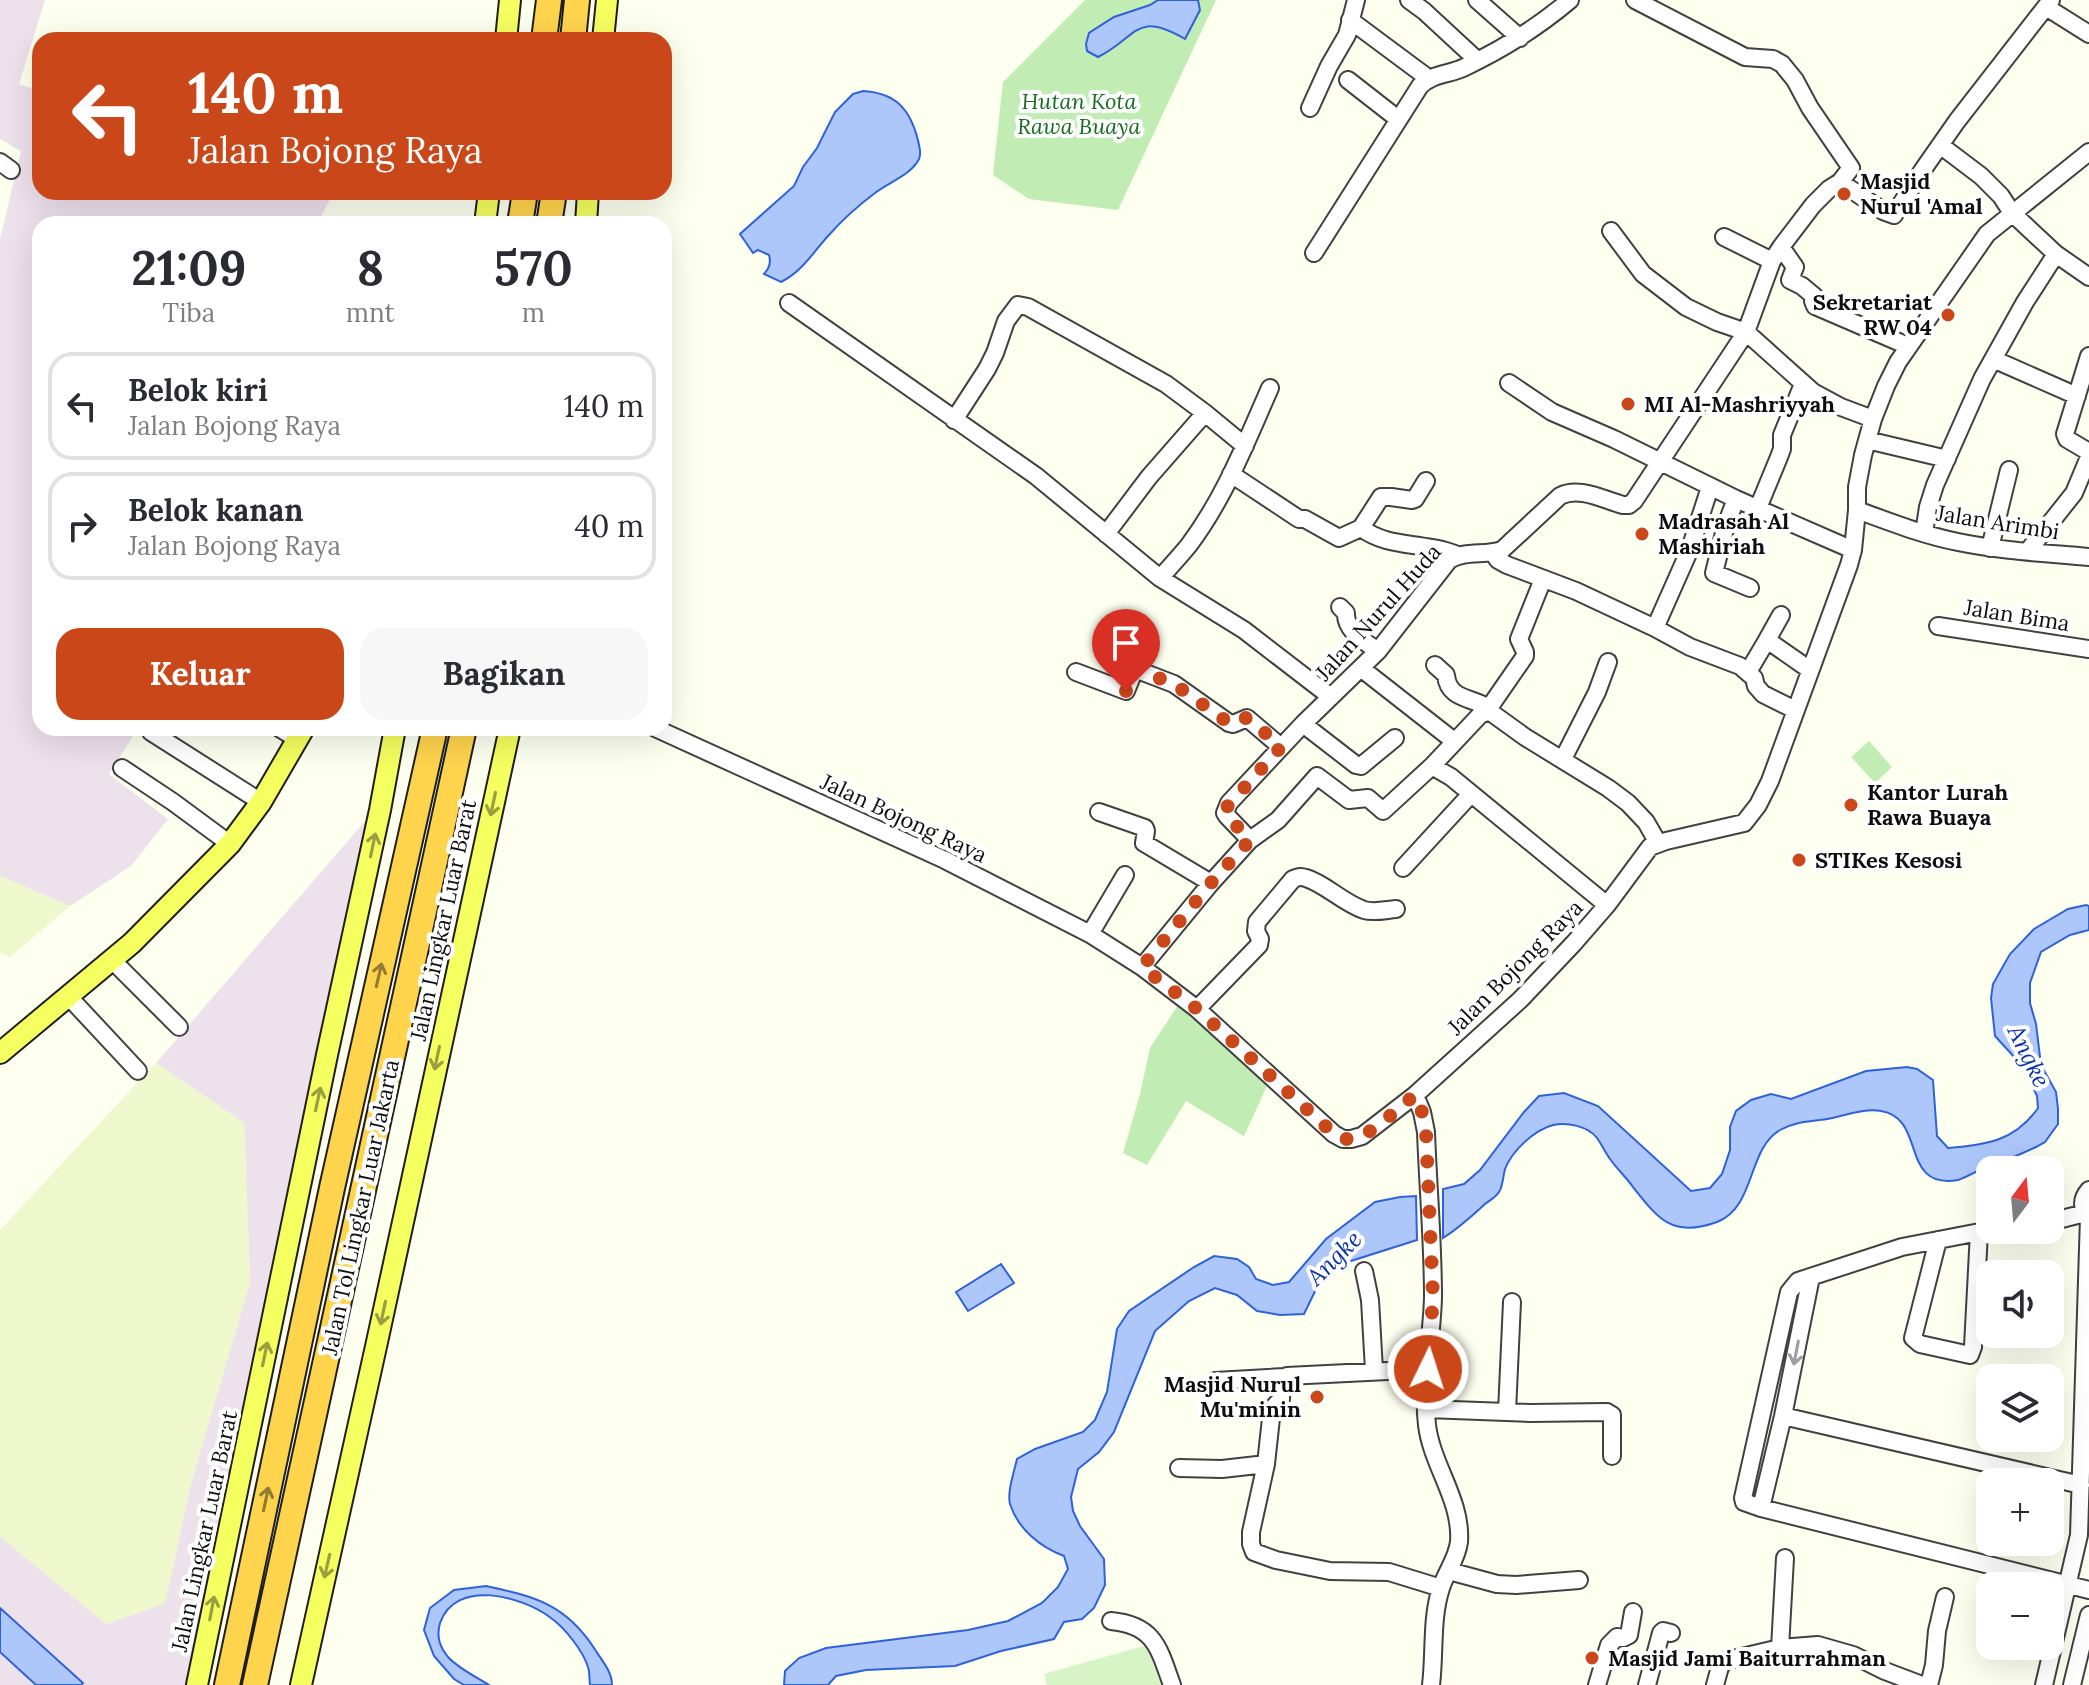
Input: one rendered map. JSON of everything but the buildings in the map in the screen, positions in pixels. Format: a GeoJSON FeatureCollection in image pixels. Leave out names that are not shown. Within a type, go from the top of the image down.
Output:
{"type":"FeatureCollection","features":[{"type":"Feature","properties":{"kind":"highway"},"geometry":{"type":"LineString","coordinates":[[545,32],[549,0]]}},
{"type":"Feature","properties":{"kind":"highway"},"geometry":{"type":"LineString","coordinates":[[574,32],[577,0]]}},
{"type":"Feature","properties":{"kind":"highway","name":"Jalan Tol Lingkar Luar Jakarta"},"geometry":{"type":"LineString","coordinates":[[227,1685],[332,1188],[433,736]]}},
{"type":"Feature","properties":{"kind":"highway","name":"Jalan Tol Lingkar Luar Jakarta"},"geometry":{"type":"LineString","coordinates":[[255,1685],[462,736]]}},
{"type":"Feature","properties":{"kind":"main road"},"geometry":{"type":"LineString","coordinates":[[507,32],[510,0]]}},
{"type":"Feature","properties":{"kind":"main road"},"geometry":{"type":"LineString","coordinates":[[604,32],[607,0]]}},
{"type":"Feature","properties":{"kind":"main road"},"geometry":{"type":"LineString","coordinates":[[0,1053],[112,960],[230,844],[261,802],[299,736]]}},
{"type":"Feature","properties":{"kind":"main road","name":"Jalan Lingkar Luar Barat"},"geometry":{"type":"LineString","coordinates":[[197,1685],[394,736]]}},
{"type":"Feature","properties":{"kind":"main road","name":"Jalan Lingkar Luar Barat"},"geometry":{"type":"LineString","coordinates":[[301,1685],[508,736]]}},
{"type":"Feature","properties":{"kind":"street"},"geometry":{"type":"LineString","coordinates":[[1310,108],[1347,35],[1356,0]]}},
{"type":"Feature","properties":{"kind":"street"},"geometry":{"type":"LineString","coordinates":[[1409,0],[1477,60]]}},
{"type":"Feature","properties":{"kind":"street"},"geometry":{"type":"LineString","coordinates":[[1477,0],[1520,38]]}},
{"type":"Feature","properties":{"kind":"street"},"geometry":{"type":"LineString","coordinates":[[1314,253],[1398,119],[1428,78],[1462,69],[1520,38],[1570,0]]}},
{"type":"Feature","properties":{"kind":"street"},"geometry":{"type":"LineString","coordinates":[[1488,554],[1510,544],[1567,492],[1623,505],[1629,505],[1639,496],[1746,332],[1776,254],[1813,205],[1840,182],[1851,166],[1827,134],[1787,69],[1773,59],[1745,57],[1635,0]]}},
{"type":"Feature","properties":{"kind":"street"},"geometry":{"type":"LineString","coordinates":[[1840,182],[1894,215],[1940,145],[2048,3],[2089,34]]}},
{"type":"Feature","properties":{"kind":"street"},"geometry":{"type":"LineString","coordinates":[[1350,20],[1428,78]]}},
{"type":"Feature","properties":{"kind":"street"},"geometry":{"type":"LineString","coordinates":[[1348,80],[1398,119]]}},
{"type":"Feature","properties":{"kind":"street"},"geometry":{"type":"LineString","coordinates":[[1940,145],[1981,176],[2001,196],[2012,213],[2056,254],[2089,277]]}},
{"type":"Feature","properties":{"kind":"street"},"geometry":{"type":"LineString","coordinates":[[1435,665],[1446,675],[1447,685],[1454,693],[1489,710],[1525,737],[1628,803],[1646,822],[1658,843],[1744,823],[1758,805],[1770,781],[1853,550],[1857,487],[1873,419],[1886,386],[1908,346],[1987,234],[2089,152]]}},
{"type":"Feature","properties":{"kind":"street"},"geometry":{"type":"LineString","coordinates":[[1611,231],[1643,274],[1686,307],[1746,332],[1803,384],[1827,401],[1873,419]]}},
{"type":"Feature","properties":{"kind":"street"},"geometry":{"type":"LineString","coordinates":[[1724,237],[1776,254],[1795,264],[1790,279],[1812,292],[1815,306],[1908,346]]}},
{"type":"Feature","properties":{"kind":"street"},"geometry":{"type":"LineString","coordinates":[[1924,533],[1930,499],[1982,379],[2056,254]]}},
{"type":"Feature","properties":{"kind":"street"},"geometry":{"type":"LineString","coordinates":[[789,303],[1036,476],[1160,578],[1244,630],[1331,697]]}},
{"type":"Feature","properties":{"kind":"street"},"geometry":{"type":"LineString","coordinates":[[954,420],[987,369],[1006,321],[1018,305],[1028,307],[1166,384],[1245,446]]}},
{"type":"Feature","properties":{"kind":"street"},"geometry":{"type":"LineString","coordinates":[[2028,551],[2074,493],[2089,454],[2067,439],[2065,434],[2089,356]]}},
{"type":"Feature","properties":{"kind":"street"},"geometry":{"type":"LineString","coordinates":[[1993,359],[2077,396]]}},
{"type":"Feature","properties":{"kind":"street"},"geometry":{"type":"LineString","coordinates":[[1509,383],[1552,412],[1736,499],[1853,550]]}},
{"type":"Feature","properties":{"kind":"street"},"geometry":{"type":"LineString","coordinates":[[1758,508],[1782,449],[1782,435],[1803,384]]}},
{"type":"Feature","properties":{"kind":"street"},"geometry":{"type":"LineString","coordinates":[[1160,578],[1189,545],[1215,506],[1270,388]]}},
{"type":"Feature","properties":{"kind":"street"},"geometry":{"type":"LineString","coordinates":[[1106,534],[1149,477],[1205,413]]}},
{"type":"Feature","properties":{"kind":"street"},"geometry":{"type":"LineString","coordinates":[[1867,440],[1947,459]]}},
{"type":"Feature","properties":{"kind":"street"},"geometry":{"type":"LineString","coordinates":[[1990,548],[2009,470]]}},
{"type":"Feature","properties":{"kind":"street"},"geometry":{"type":"LineString","coordinates":[[1231,474],[1299,519],[1305,519],[1339,538],[1361,528],[1381,497],[1415,499],[1426,481]]}},
{"type":"Feature","properties":{"kind":"street"},"geometry":{"type":"LineString","coordinates":[[1655,628],[1690,549],[1710,487]]}},
{"type":"Feature","properties":{"kind":"street"},"geometry":{"type":"LineString","coordinates":[[1736,499],[1714,573],[1750,588]]}},
{"type":"Feature","properties":{"kind":"street","name":"Jalan Arimbi"},"geometry":{"type":"LineString","coordinates":[[1857,510],[1924,533],[1990,548],[2089,557]]}},
{"type":"Feature","properties":{"kind":"street"},"geometry":{"type":"LineString","coordinates":[[1361,528],[1385,541],[1436,548],[1458,555]]}},
{"type":"Feature","properties":{"kind":"street"},"geometry":{"type":"LineString","coordinates":[[1488,554],[1507,565],[1576,591],[1690,647],[1740,666],[1754,678],[1763,694],[1795,710]]}},
{"type":"Feature","properties":{"kind":"street","name":"Jalan Nurul Huda"},"geometry":{"type":"LineString","coordinates":[[1250,840],[1227,816],[1226,808],[1303,724],[1362,669],[1449,560],[1458,555],[1488,554]]}},
{"type":"Feature","properties":{"kind":"street"},"geometry":{"type":"LineString","coordinates":[[1142,967],[1250,840],[1278,820],[1317,776],[1349,800],[1368,798],[1383,811],[1432,766],[1480,715],[1489,710],[1525,656],[1519,639],[1543,579]]}},
{"type":"Feature","properties":{"kind":"street"},"geometry":{"type":"LineString","coordinates":[[1340,607],[1357,637],[1378,651]]}},
{"type":"Feature","properties":{"kind":"street"},"geometry":{"type":"LineString","coordinates":[[1748,672],[1781,615]]}},
{"type":"Feature","properties":{"kind":"street","name":"Jalan Bima"},"geometry":{"type":"LineString","coordinates":[[1938,626],[2089,649]]}},
{"type":"Feature","properties":{"kind":"street"},"geometry":{"type":"LineString","coordinates":[[1767,640],[1810,670]]}},
{"type":"Feature","properties":{"kind":"street"},"geometry":{"type":"LineString","coordinates":[[1563,759],[1597,692],[1608,662]]}},
{"type":"Feature","properties":{"kind":"street"},"geometry":{"type":"LineString","coordinates":[[1076,672],[1126,691],[1135,669],[1155,676],[1174,684],[1229,723],[1248,718],[1281,747]]}},
{"type":"Feature","properties":{"kind":"street"},"geometry":{"type":"LineString","coordinates":[[1362,669],[1454,741]]}},
{"type":"Feature","properties":{"kind":"street"},"geometry":{"type":"LineString","coordinates":[[1303,724],[1361,766],[1395,738]]}},
{"type":"Feature","properties":{"kind":"street"},"geometry":{"type":"LineString","coordinates":[[157,736],[261,802]]}},
{"type":"Feature","properties":{"kind":"street","name":"Jalan Bojong Raya"},"geometry":{"type":"LineString","coordinates":[[672,736],[945,860],[1090,934],[1142,967],[1197,1009],[1343,1139],[1362,1136],[1415,1095],[1520,1000],[1607,905],[1650,847],[1658,843]]}},
{"type":"Feature","properties":{"kind":"street"},"geometry":{"type":"LineString","coordinates":[[1432,766],[1451,777],[1607,905]]}},
{"type":"Feature","properties":{"kind":"street"},"geometry":{"type":"LineString","coordinates":[[122,768],[230,844]]}},
{"type":"Feature","properties":{"kind":"street"},"geometry":{"type":"LineString","coordinates":[[1403,868],[1471,794]]}},
{"type":"Feature","properties":{"kind":"street"},"geometry":{"type":"LineString","coordinates":[[1099,812],[1145,828],[1144,843],[1211,883]]}},
{"type":"Feature","properties":{"kind":"street"},"geometry":{"type":"LineString","coordinates":[[1090,934],[1125,875]]}},
{"type":"Feature","properties":{"kind":"street"},"geometry":{"type":"LineString","coordinates":[[1197,1009],[1259,945],[1257,922],[1293,879],[1307,878],[1366,911],[1396,909]]}},
{"type":"Feature","properties":{"kind":"street"},"geometry":{"type":"LineString","coordinates":[[112,960],[179,1027]]}},
{"type":"Feature","properties":{"kind":"street"},"geometry":{"type":"LineString","coordinates":[[69,997],[138,1071]]}},
{"type":"Feature","properties":{"kind":"street"},"geometry":{"type":"LineString","coordinates":[[1415,1095],[1426,1132],[1433,1297],[1427,1425],[1430,1442],[1458,1515],[1458,1547],[1441,1588],[1431,1685]]}},
{"type":"Feature","properties":{"kind":"street"},"geometry":{"type":"LineString","coordinates":[[2044,1685],[2079,1535],[2088,1215],[2083,1198],[2089,1190]]}},
{"type":"Feature","properties":{"kind":"street"},"geometry":{"type":"LineString","coordinates":[[2064,1219],[2088,1215]]}},
{"type":"Feature","properties":{"kind":"street"},"geometry":{"type":"LineString","coordinates":[[1976,1233],[1902,1247],[1798,1281],[1789,1292],[1743,1498],[1747,1504],[1761,1508],[2089,1590]]}},
{"type":"Feature","properties":{"kind":"street"},"geometry":{"type":"LineString","coordinates":[[1938,1240],[1913,1338],[1920,1344],[1970,1355],[1984,1244]]}},
{"type":"Feature","properties":{"kind":"street"},"geometry":{"type":"LineString","coordinates":[[1364,1271],[1370,1300],[1374,1370]]}},
{"type":"Feature","properties":{"kind":"street"},"geometry":{"type":"LineString","coordinates":[[1761,1508],[1811,1277]]}},
{"type":"Feature","properties":{"kind":"street"},"geometry":{"type":"LineString","coordinates":[[1507,1412],[1512,1302]]}},
{"type":"Feature","properties":{"kind":"street"},"geometry":{"type":"LineString","coordinates":[[1215,1381],[1428,1369]]}},
{"type":"Feature","properties":{"kind":"street"},"geometry":{"type":"LineString","coordinates":[[1284,1377],[1280,1383],[1281,1399],[1272,1409],[1266,1464],[1251,1532],[1254,1552],[1276,1560],[1330,1571],[1389,1572],[1441,1588]]}},
{"type":"Feature","properties":{"kind":"street"},"geometry":{"type":"LineString","coordinates":[[1427,1409],[1610,1413],[1612,1456]]}},
{"type":"Feature","properties":{"kind":"street"},"geometry":{"type":"LineString","coordinates":[[1783,1416],[2081,1485]]}},
{"type":"Feature","properties":{"kind":"street"},"geometry":{"type":"LineString","coordinates":[[1179,1468],[1222,1469],[1266,1464]]}},
{"type":"Feature","properties":{"kind":"street"},"geometry":{"type":"LineString","coordinates":[[1780,1648],[1785,1558]]}},
{"type":"Feature","properties":{"kind":"street"},"geometry":{"type":"LineString","coordinates":[[1449,1571],[1497,1584],[1579,1580]]}},
{"type":"Feature","properties":{"kind":"street"},"geometry":{"type":"LineString","coordinates":[[1929,1685],[1945,1597]]}},
{"type":"Feature","properties":{"kind":"street"},"geometry":{"type":"LineString","coordinates":[[1597,1685],[1609,1645],[1617,1637],[1629,1635],[1633,1612]]}},
{"type":"Feature","properties":{"kind":"street"},"geometry":{"type":"LineString","coordinates":[[2072,1685],[2089,1615]]}},
{"type":"Feature","properties":{"kind":"street"},"geometry":{"type":"LineString","coordinates":[[1111,1621],[1128,1622],[1147,1634],[1156,1644],[1172,1685]]}},
{"type":"Feature","properties":{"kind":"street"},"geometry":{"type":"LineString","coordinates":[[1647,1685],[1661,1633],[1671,1633]]}},
{"type":"Feature","properties":{"kind":"street"},"geometry":{"type":"LineString","coordinates":[[1715,1685],[1722,1663],[1780,1648],[1818,1645],[1836,1649],[1922,1685]]}},
{"type":"Feature","properties":{"kind":"shaded area"},"geometry":{"type":"Polygon","coordinates":[[[0,0],[45,0],[35,32],[32,32],[32,42],[19,84],[32,88],[32,200],[330,200],[321,216],[32,216],[32,736],[133,736],[109,774],[168,819],[131,866],[70,906],[0,876],[0,239],[21,151],[0,139],[0,0]]]}},
{"type":"Feature","properties":{"kind":"shaded area"},"geometry":{"type":"Polygon","coordinates":[[[366,820],[186,1685],[0,1685],[0,1536],[106,1624],[165,1603],[191,1483],[250,1282],[244,1123],[156,1063],[366,820]]]}},
{"type":"Feature","properties":{"kind":"green space","name":"Hutan Kota Rawa Buaya"},"geometry":{"type":"Polygon","coordinates":[[[1085,0],[1216,0],[1118,210],[1029,199],[993,175],[1003,82],[1085,0]]]}},
{"type":"Feature","properties":{"kind":"green space"},"geometry":{"type":"Polygon","coordinates":[[[1869,741],[1892,767],[1875,783],[1851,757],[1869,741]]]}},
{"type":"Feature","properties":{"kind":"green space"},"geometry":{"type":"Polygon","coordinates":[[[0,876],[70,906],[10,957],[0,952],[0,876]]]}},
{"type":"Feature","properties":{"kind":"green space"},"geometry":{"type":"Polygon","coordinates":[[[1178,1005],[1267,1086],[1244,1136],[1186,1101],[1147,1165],[1123,1153],[1150,1048],[1178,1005]]]}},
{"type":"Feature","properties":{"kind":"green space"},"geometry":{"type":"Polygon","coordinates":[[[156,1063],[244,1123],[250,1282],[191,1483],[165,1603],[106,1624],[0,1536],[0,1230],[156,1063]]]}},
{"type":"Feature","properties":{"kind":"green space"},"geometry":{"type":"Polygon","coordinates":[[[1151,1644],[1163,1685],[1047,1685],[1044,1674],[1151,1644]]]}},
{"type":"Feature","properties":{"kind":"water"},"geometry":{"type":"Polygon","coordinates":[[[1158,0],[1198,0],[1200,10],[1185,39],[1156,27],[1146,27],[1098,57],[1087,51],[1089,33],[1114,17],[1158,0]]]}},
{"type":"Feature","properties":{"kind":"water"},"geometry":{"type":"Polygon","coordinates":[[[863,91],[893,99],[906,111],[918,140],[919,159],[905,174],[851,212],[789,278],[781,282],[764,274],[770,265],[769,255],[758,250],[753,253],[740,234],[794,186],[835,112],[853,94],[863,91]]]}},
{"type":"Feature","properties":{"kind":"water","name":"Angke"},"geometry":{"type":"Polygon","coordinates":[[[2089,906],[2089,930],[2070,935],[2041,952],[2030,983],[2030,1003],[2041,1065],[2056,1092],[2058,1109],[2058,1124],[2045,1142],[2036,1147],[2015,1156],[1976,1156],[1976,1172],[1958,1180],[1940,1180],[1928,1174],[1920,1164],[1904,1126],[1895,1116],[1881,1111],[1867,1111],[1797,1123],[1769,1139],[1739,1204],[1730,1215],[1717,1222],[1689,1228],[1678,1227],[1659,1217],[1588,1130],[1565,1124],[1553,1125],[1538,1131],[1518,1148],[1508,1162],[1498,1194],[1443,1238],[1443,1189],[1464,1184],[1480,1170],[1539,1096],[1564,1093],[1598,1106],[1691,1191],[1710,1188],[1722,1174],[1730,1150],[1730,1127],[1736,1111],[1751,1100],[1771,1094],[1791,1099],[1866,1071],[1907,1067],[1917,1069],[1933,1080],[1937,1136],[1948,1148],[1987,1143],[2009,1134],[2020,1128],[2038,1108],[2037,1096],[2016,1059],[1995,1036],[1991,998],[1993,984],[2010,954],[2034,929],[2068,909],[2089,906]]]}},
{"type":"Feature","properties":{"kind":"water","name":"Angke"},"geometry":{"type":"Polygon","coordinates":[[[1416,1196],[1417,1240],[1351,1261],[1320,1281],[1304,1314],[1280,1315],[1257,1311],[1237,1295],[1215,1288],[1189,1301],[1155,1331],[1114,1432],[1099,1452],[1078,1469],[1071,1497],[1073,1511],[1104,1559],[1105,1585],[1094,1608],[1082,1619],[1064,1622],[1054,1639],[955,1666],[866,1670],[836,1676],[828,1685],[784,1685],[785,1671],[799,1658],[826,1648],[968,1630],[1008,1621],[1042,1603],[1058,1587],[1068,1569],[1064,1556],[1031,1536],[1014,1513],[1009,1494],[1017,1459],[1035,1449],[1083,1432],[1095,1420],[1107,1392],[1117,1329],[1129,1311],[1214,1256],[1237,1259],[1249,1267],[1256,1279],[1273,1285],[1289,1282],[1326,1239],[1375,1202],[1416,1196]]]}},
{"type":"Feature","properties":{"kind":"water"},"geometry":{"type":"Polygon","coordinates":[[[1001,1264],[1014,1283],[968,1311],[956,1292],[1001,1264]]]}},
{"type":"Feature","properties":{"kind":"water"},"geometry":{"type":"Polygon","coordinates":[[[486,1586],[536,1599],[562,1613],[585,1635],[609,1671],[612,1685],[590,1685],[589,1669],[582,1654],[568,1634],[551,1618],[524,1603],[491,1595],[460,1600],[448,1609],[440,1623],[440,1642],[448,1657],[489,1685],[464,1685],[454,1679],[434,1656],[424,1630],[430,1608],[454,1590],[486,1586]]]}},
{"type":"Feature","properties":{"kind":"water"},"geometry":{"type":"Polygon","coordinates":[[[0,1608],[83,1683],[36,1685],[0,1652],[0,1608]]]}},
{"type":"Feature","properties":{"kind":"place","name":"Masjid Nurul 'Amal"},"geometry":{"type":"Point","coordinates":[1844,194]}},
{"type":"Feature","properties":{"kind":"place","name":"Sekretariat RW 04"},"geometry":{"type":"Point","coordinates":[1948,315]}},
{"type":"Feature","properties":{"kind":"place","name":"MI Al-Mashriyyah"},"geometry":{"type":"Point","coordinates":[1628,404]}},
{"type":"Feature","properties":{"kind":"place","name":"Madrasah Al Mashiriah"},"geometry":{"type":"Point","coordinates":[1642,534]}},
{"type":"Feature","properties":{"kind":"place","name":"Kantor Lurah Rawa Buaya"},"geometry":{"type":"Point","coordinates":[1851,805]}},
{"type":"Feature","properties":{"kind":"place","name":"STIKes Kesosi"},"geometry":{"type":"Point","coordinates":[1799,860]}},
{"type":"Feature","properties":{"kind":"place","name":"Masjid Nurul Mu'minin"},"geometry":{"type":"Point","coordinates":[1317,1397]}},
{"type":"Feature","properties":{"kind":"place","name":"Masjid Jami Baiturrahman"},"geometry":{"type":"Point","coordinates":[1592,1658]}},
{"type":"Feature","properties":{"kind":"route"},"geometry":{"type":"LineString","coordinates":[[1126,691],[1135,669],[1155,676],[1174,684],[1229,723],[1248,718],[1281,747],[1226,808],[1227,816],[1250,840],[1142,967],[1197,1009],[1343,1139],[1362,1136],[1415,1095],[1426,1132],[1433,1297],[1428,1369]]}}]}
